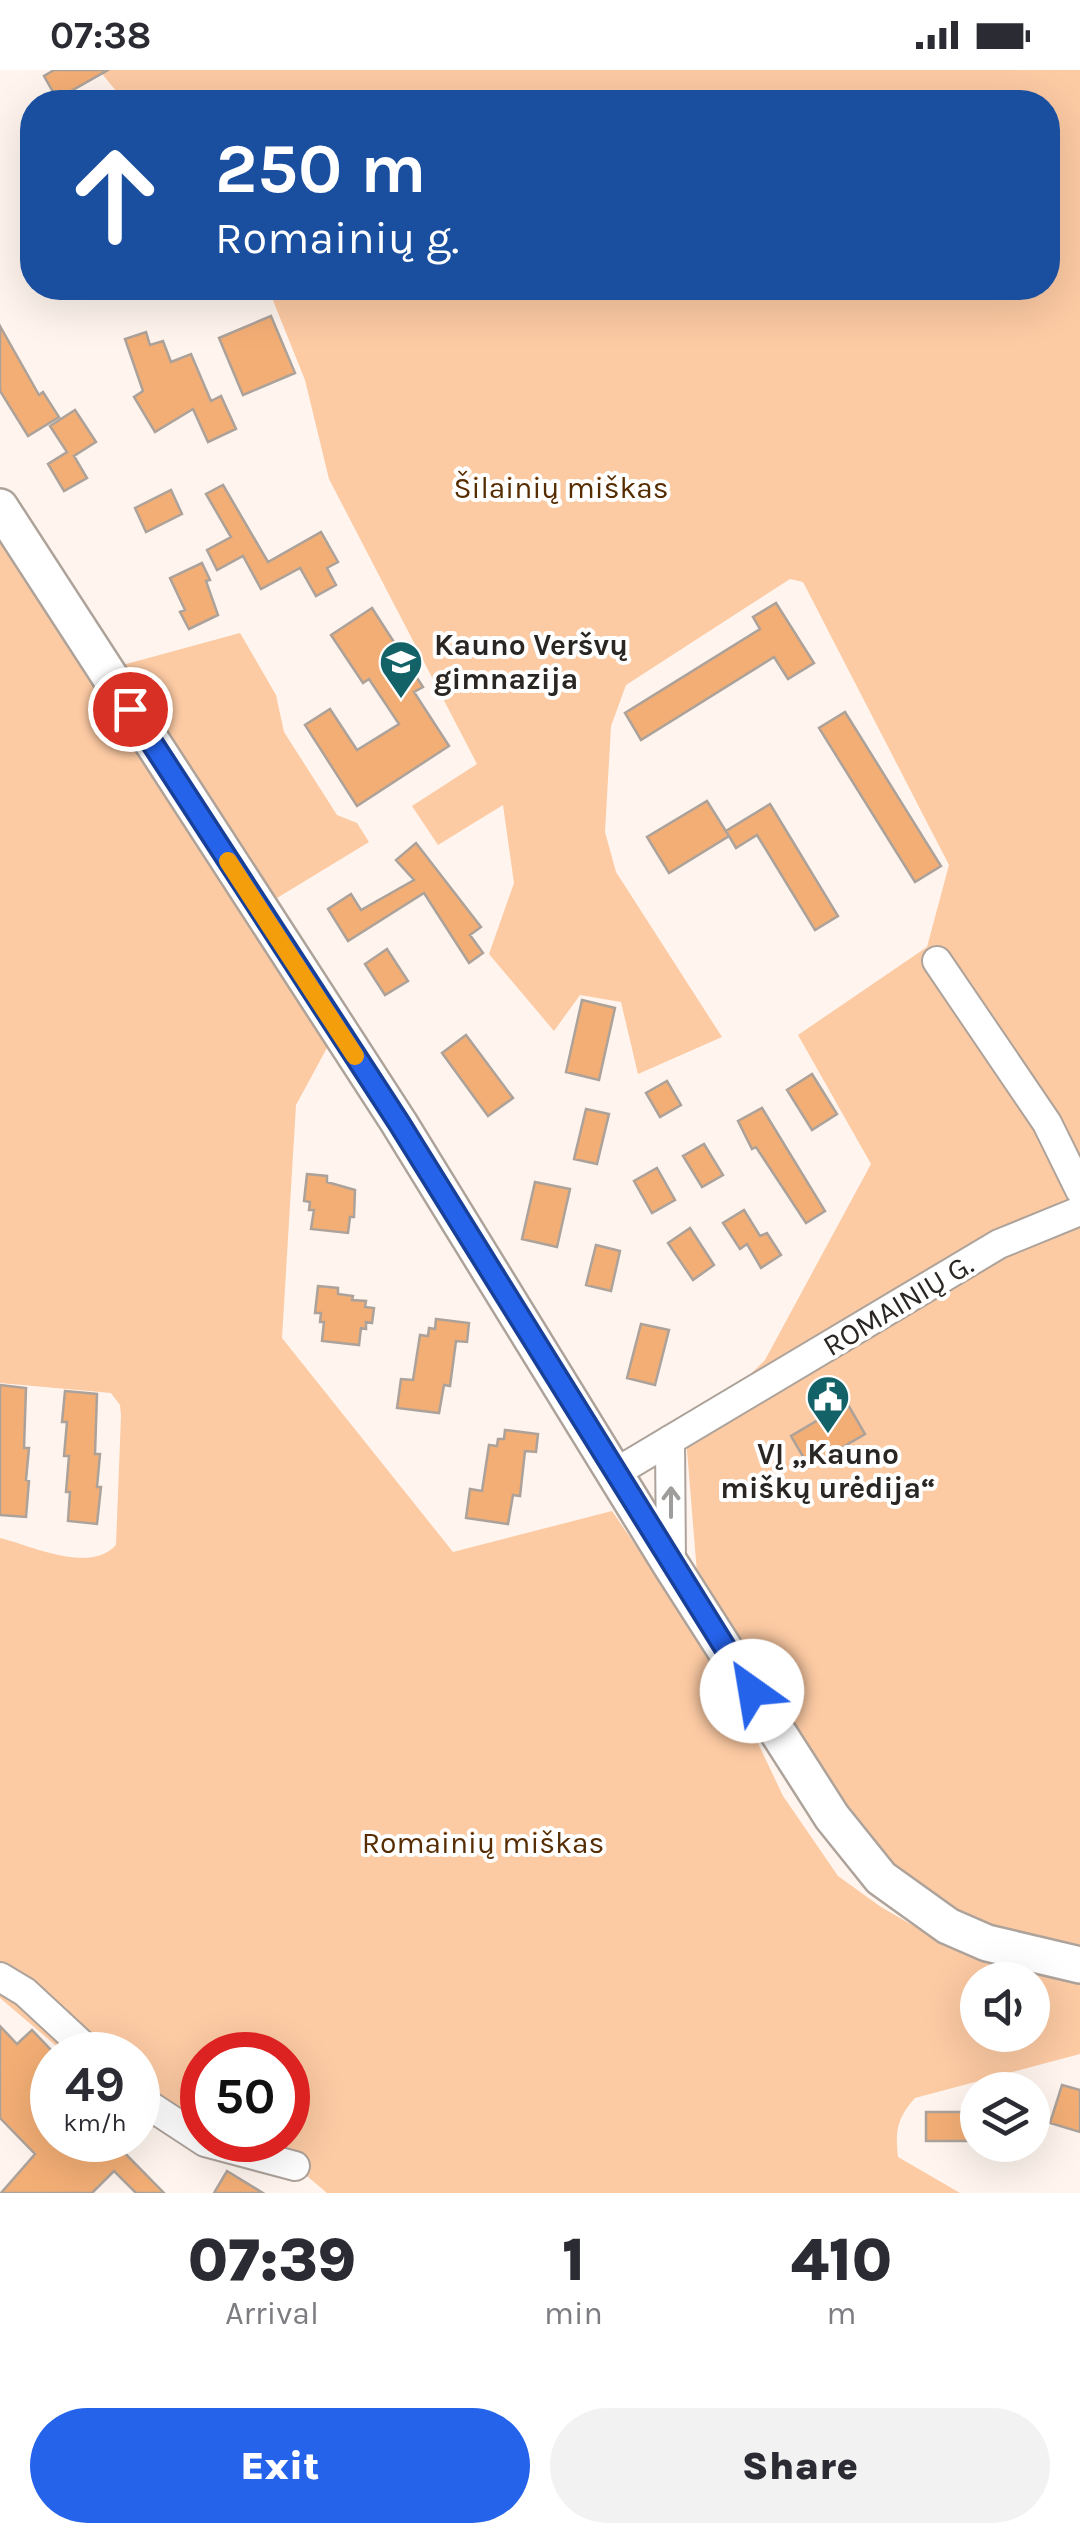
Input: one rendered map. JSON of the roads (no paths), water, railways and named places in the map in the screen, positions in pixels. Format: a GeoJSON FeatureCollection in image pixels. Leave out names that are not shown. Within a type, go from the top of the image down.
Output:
{"type":"FeatureCollection","features":[{"type":"Feature","properties":{"kind":"main road"},"geometry":{"type":"LineString","coordinates":[[0,508],[384,1100],[832,1817],[881,1878],[948,1926],[1032,1956],[1080,1965]]}},
{"type":"Feature","properties":{"kind":"street"},"geometry":{"type":"LineString","coordinates":[[937,961],[1047,1123],[1080,1190]]}},
{"type":"Feature","properties":{"kind":"street","name":"ROMAINIŲ G."},"geometry":{"type":"LineString","coordinates":[[615,1473],[1000,1244],[1080,1211]]}},
{"type":"Feature","properties":{"kind":"street"},"geometry":{"type":"LineString","coordinates":[[670,1440],[671,1564]]}},
{"type":"Feature","properties":{"kind":"street"},"geometry":{"type":"LineString","coordinates":[[0,1977],[25,1992],[68,2032]]}},
{"type":"Feature","properties":{"kind":"street"},"geometry":{"type":"LineString","coordinates":[[160,2113],[204,2142],[295,2166]]}},
{"type":"Feature","properties":{"kind":"place","name":"Kauno Veršvų gimnazija"},"geometry":{"type":"Point","coordinates":[401,700]}},
{"type":"Feature","properties":{"kind":"place","name":"VĮ „Kauno miškų urėdija“"},"geometry":{"type":"Point","coordinates":[828,1435]}},
{"type":"Feature","properties":{"kind":"park label","name":"Šilainių miškas"},"geometry":{"type":"Point","coordinates":[561,488]}},
{"type":"Feature","properties":{"kind":"park label","name":"Romainių miškas"},"geometry":{"type":"Point","coordinates":[483,1843]}}]}
